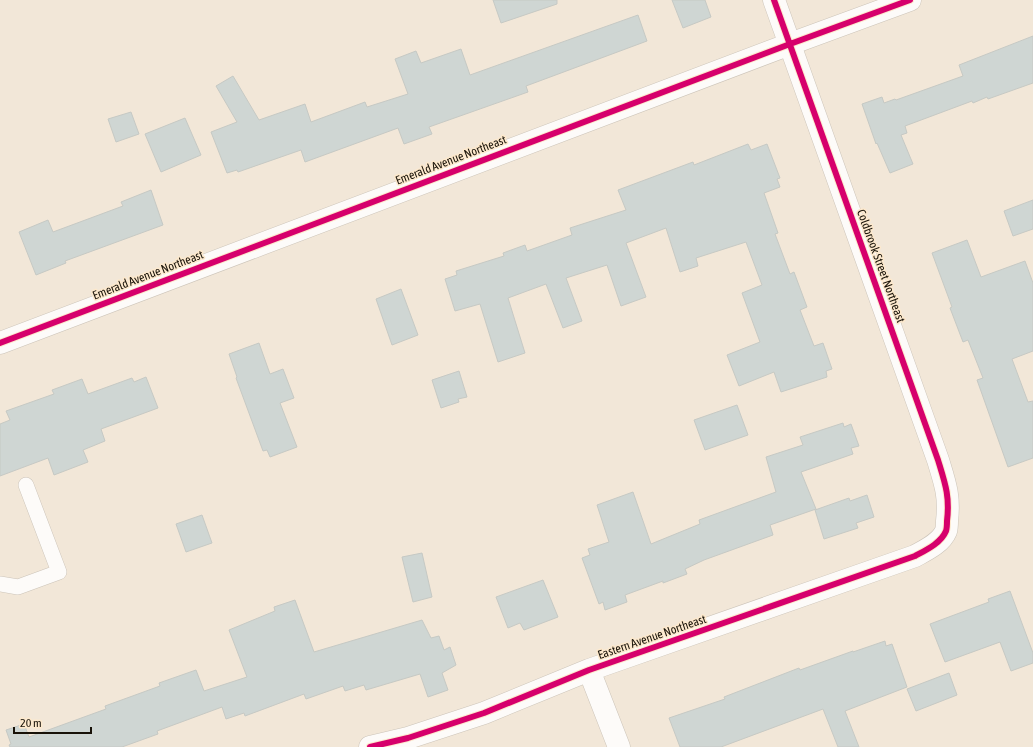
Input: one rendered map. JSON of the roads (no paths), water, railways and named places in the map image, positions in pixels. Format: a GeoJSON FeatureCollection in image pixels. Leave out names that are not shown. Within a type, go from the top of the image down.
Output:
{"type":"FeatureCollection","features":[{"type":"Feature","properties":{"kind":"street","name":"Coldbrook Street Northeast"},"geometry":{"type":"LineString","coordinates":[[774,0],[935,452],[948,493],[946,531],[938,541]]}},
{"type":"Feature","properties":{"kind":"street","name":"Emerald Avenue Northeast"},"geometry":{"type":"LineString","coordinates":[[0,343],[910,0]]}},
{"type":"Feature","properties":{"kind":"street","name":"Eastern Avenue Northeast"},"geometry":{"type":"LineString","coordinates":[[370,747],[408,738],[484,713],[589,670],[915,556],[931,547],[938,541]]}},
{"type":"Feature","properties":{"kind":"street"},"geometry":{"type":"LineString","coordinates":[[589,670],[619,747]]}},
{"type":"Feature","properties":{"kind":"lane"},"geometry":{"type":"LineString","coordinates":[[0,584],[18,587],[59,572],[26,485]]}}]}
